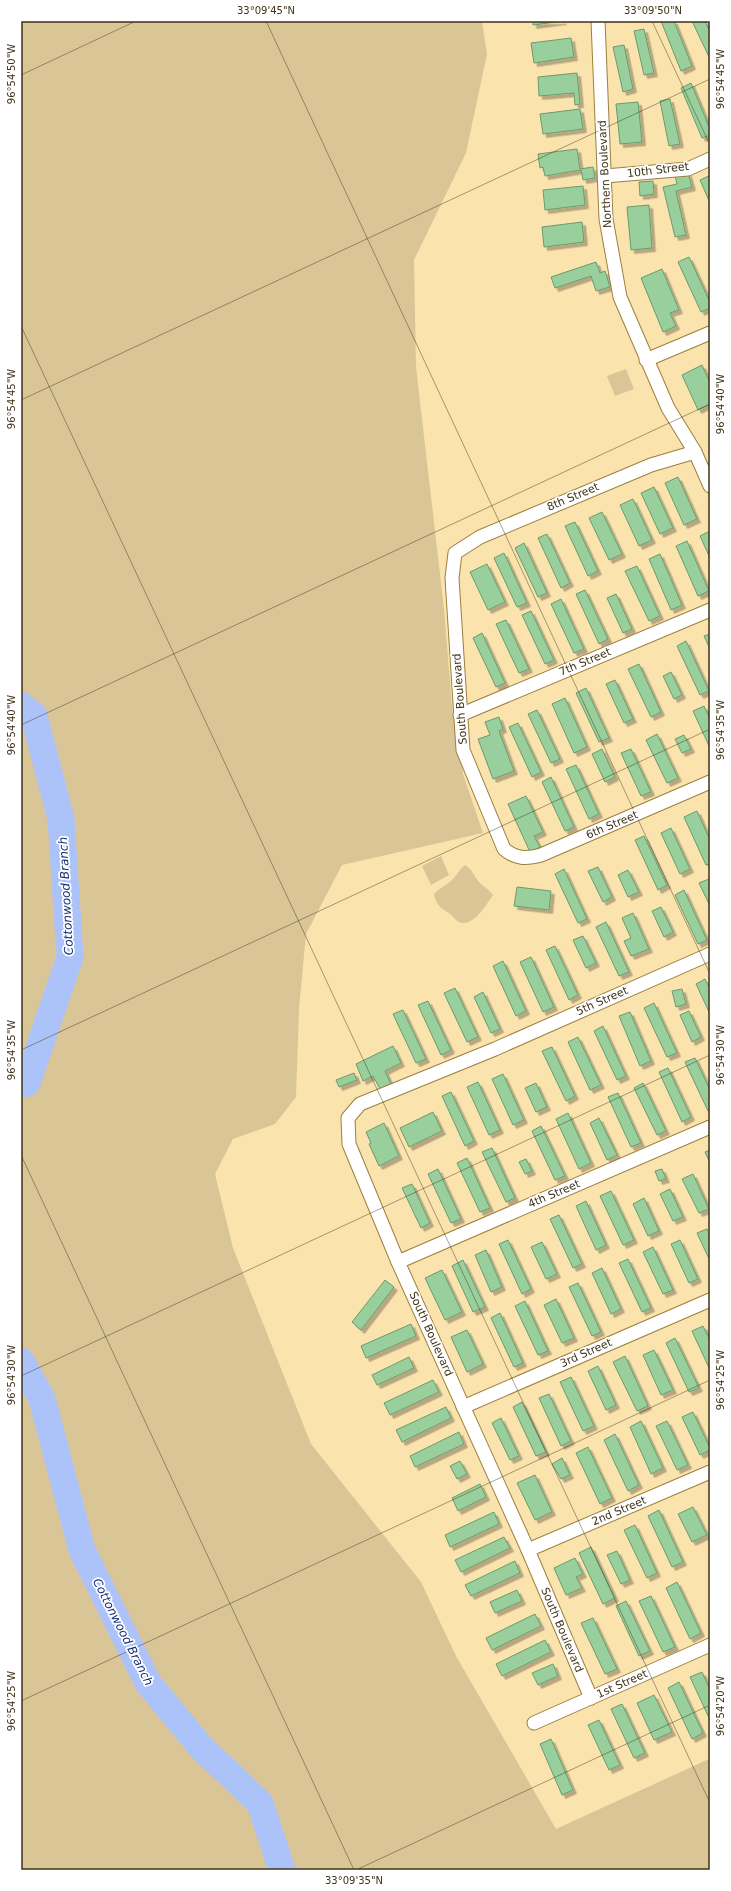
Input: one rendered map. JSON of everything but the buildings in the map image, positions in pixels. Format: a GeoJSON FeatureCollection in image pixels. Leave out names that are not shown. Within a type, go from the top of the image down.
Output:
{"type":"FeatureCollection","features":[{"type":"Feature","properties":{"kind":"street","name":"Northern Boulevard"},"geometry":{"type":"LineString","coordinates":[[602,22],[606,219],[620,297],[668,408],[695,452],[710,486]]}},
{"type":"Feature","properties":{"kind":"street","name":"10th Street"},"geometry":{"type":"LineString","coordinates":[[605,176],[688,169],[710,159]]}},
{"type":"Feature","properties":{"kind":"street"},"geometry":{"type":"LineString","coordinates":[[646,360],[710,333]]}},
{"type":"Feature","properties":{"kind":"street","name":"8th Street"},"geometry":{"type":"LineString","coordinates":[[455,553],[480,537],[564,500],[651,465],[695,452]]}},
{"type":"Feature","properties":{"kind":"street","name":"South Boulevard"},"geometry":{"type":"LineString","coordinates":[[455,553],[452,578],[463,750],[504,849],[513,856]]}},
{"type":"Feature","properties":{"kind":"street","name":"7th Street"},"geometry":{"type":"LineString","coordinates":[[460,714],[710,610]]}},
{"type":"Feature","properties":{"kind":"street","name":"6th Street"},"geometry":{"type":"LineString","coordinates":[[513,856],[528,859],[541,855],[710,782]]}},
{"type":"Feature","properties":{"kind":"street","name":"5th Street"},"geometry":{"type":"LineString","coordinates":[[495,1048],[710,954]]}},
{"type":"Feature","properties":{"kind":"street","name":"South Boulevard"},"geometry":{"type":"LineString","coordinates":[[495,1048],[360,1104],[348,1118],[349,1144],[398,1262],[528,1550],[591,1698]]}},
{"type":"Feature","properties":{"kind":"street","name":"4th Street"},"geometry":{"type":"LineString","coordinates":[[398,1262],[710,1127]]}},
{"type":"Feature","properties":{"kind":"street","name":"3rd Street"},"geometry":{"type":"LineString","coordinates":[[463,1407],[710,1300]]}},
{"type":"Feature","properties":{"kind":"street","name":"2nd Street"},"geometry":{"type":"LineString","coordinates":[[528,1550],[710,1472]]}},
{"type":"Feature","properties":{"kind":"street","name":"1st Street"},"geometry":{"type":"LineString","coordinates":[[534,1723],[710,1645]]}},
{"type":"Feature","properties":{"kind":"shaded area"},"geometry":{"type":"Polygon","coordinates":[[[21,21],[482,21],[487,54],[466,153],[414,260],[416,367],[444,609],[452,707],[463,774],[483,833],[342,865],[306,934],[299,1009],[296,1097],[275,1124],[233,1139],[215,1174],[233,1248],[311,1444],[421,1582],[456,1656],[556,1829],[709,1759],[710,1870],[21,1870],[21,21]]]}},
{"type":"Feature","properties":{"kind":"shaded area"},"geometry":{"type":"Polygon","coordinates":[[[626,369],[634,389],[615,396],[607,376],[626,369]]]}},
{"type":"Feature","properties":{"kind":"shaded area"},"geometry":{"type":"Polygon","coordinates":[[[441,856],[449,875],[431,885],[422,866],[441,856]]]}},
{"type":"Feature","properties":{"kind":"shaded area"},"geometry":{"type":"Polygon","coordinates":[[[465,865],[479,882],[493,895],[476,917],[468,922],[461,923],[440,907],[434,895],[452,880],[465,865]]]}},
{"type":"Feature","properties":{"kind":"waterway","name":"Cottonwood Branch"},"geometry":{"type":"LineString","coordinates":[[21,705],[34,716],[61,819],[70,957],[27,1083],[21,1085]]}},
{"type":"Feature","properties":{"kind":"waterway","name":"Cottonwood Branch"},"geometry":{"type":"LineString","coordinates":[[21,1361],[42,1399],[82,1550],[148,1683],[201,1747],[260,1803],[282,1870]]}}]}
